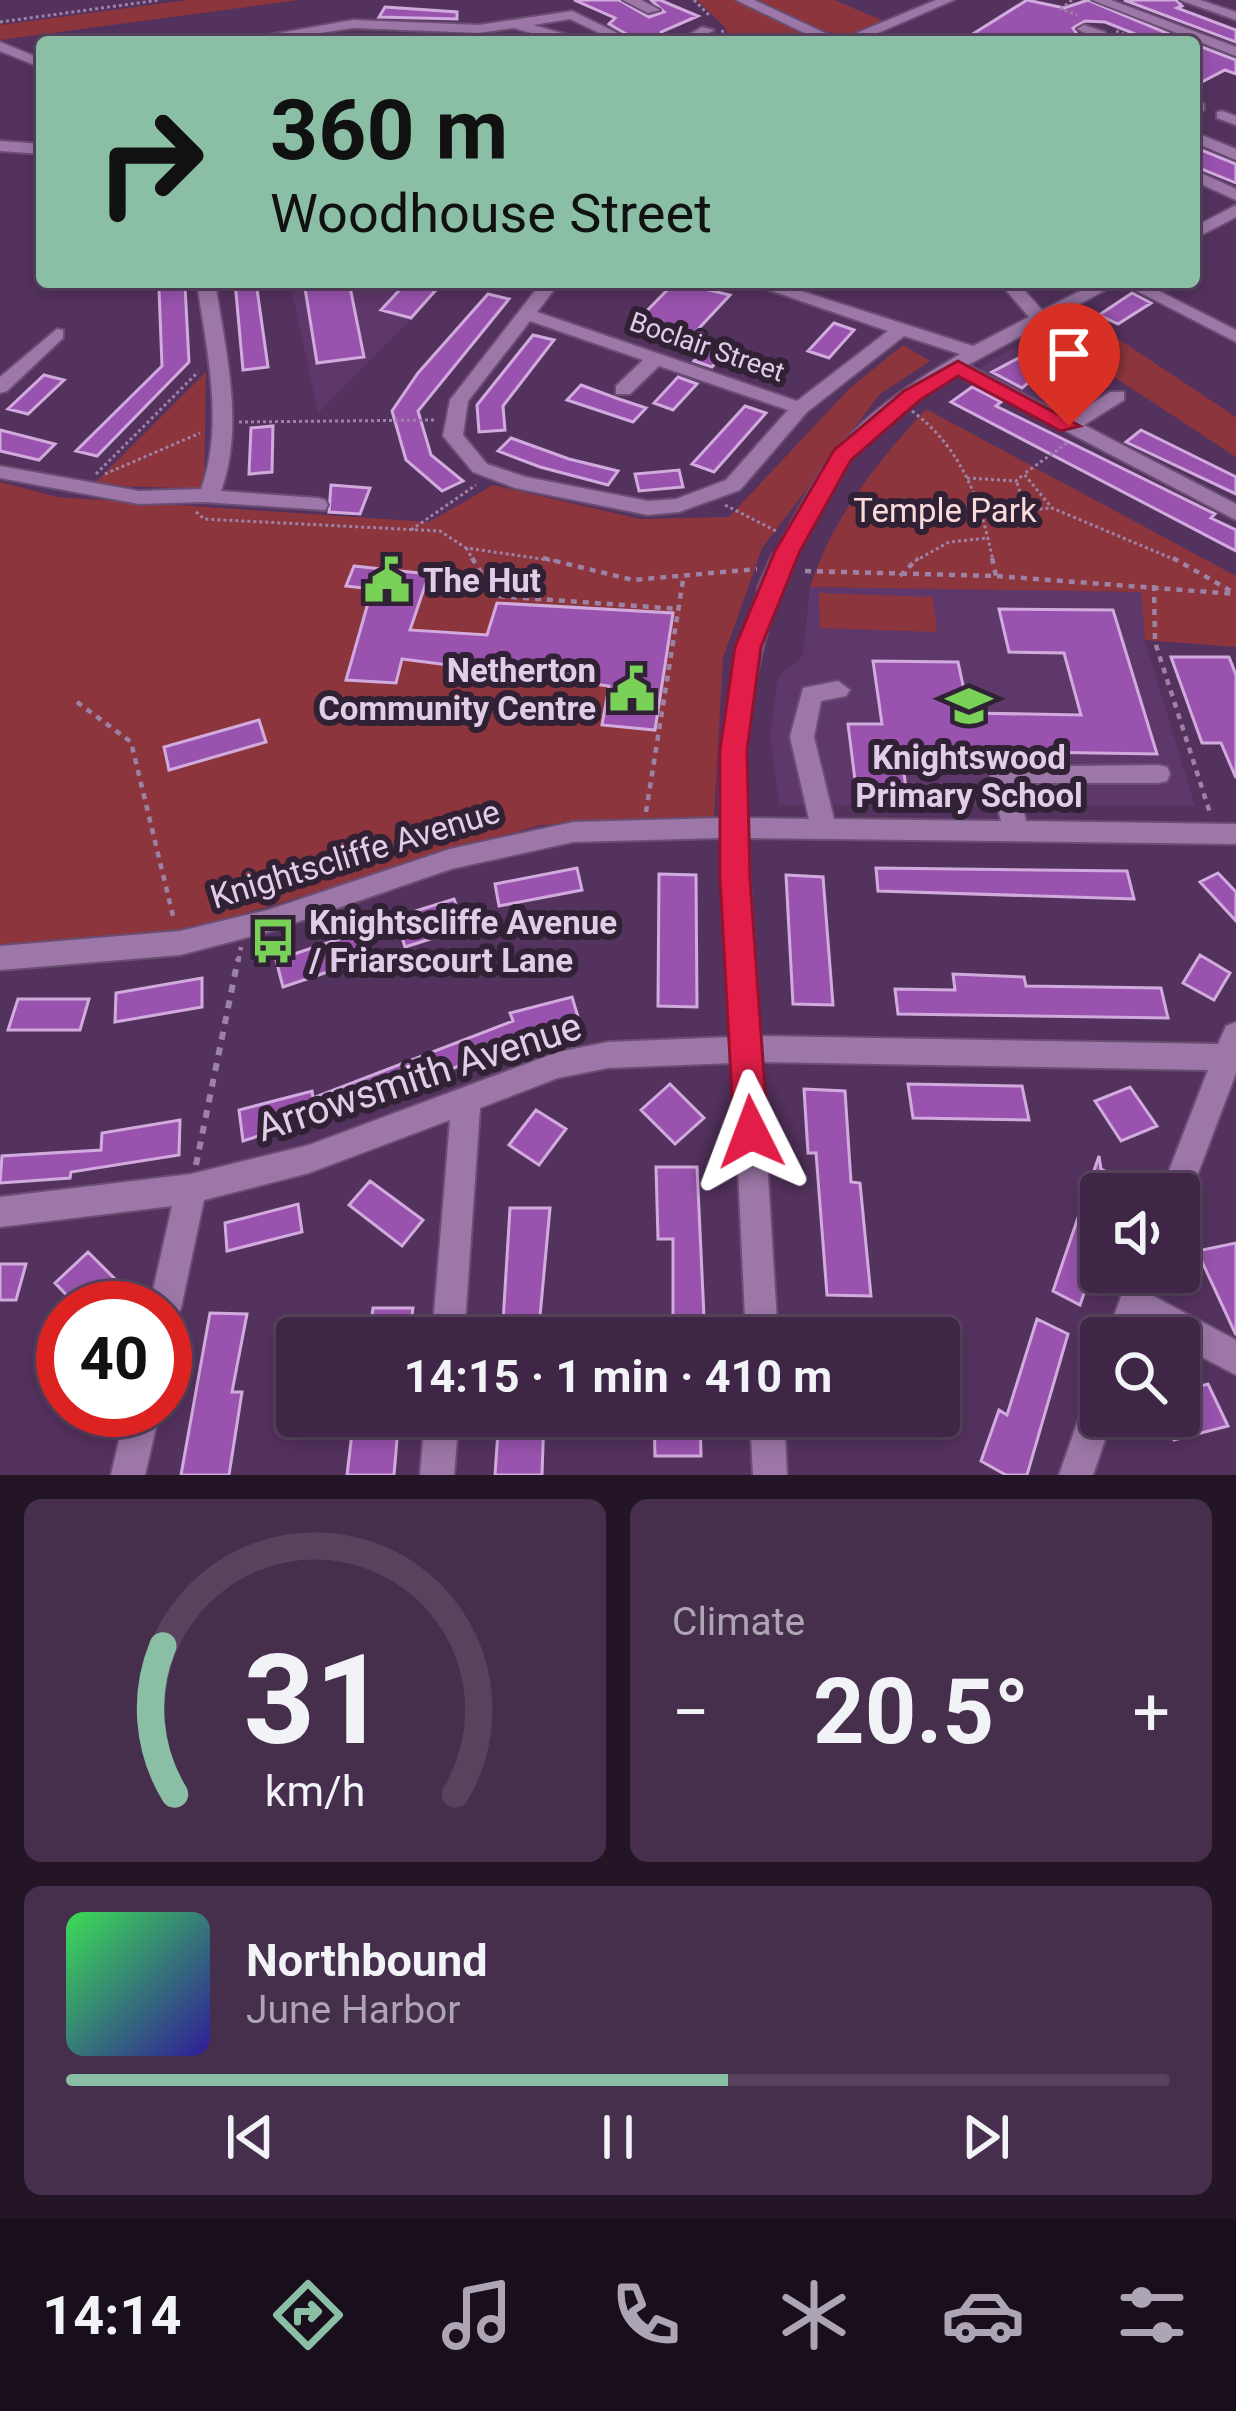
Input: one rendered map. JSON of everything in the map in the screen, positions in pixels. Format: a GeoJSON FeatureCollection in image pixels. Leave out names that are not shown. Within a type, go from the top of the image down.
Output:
{"type":"FeatureCollection","features":[{"type":"Feature","properties":{"kind":"street"},"geometry":{"type":"LineString","coordinates":[[572,15],[589,0]]}},
{"type":"Feature","properties":{"kind":"street"},"geometry":{"type":"LineString","coordinates":[[630,0],[653,10]]}},
{"type":"Feature","properties":{"kind":"street"},"geometry":{"type":"LineString","coordinates":[[743,0],[821,36]]}},
{"type":"Feature","properties":{"kind":"street"},"geometry":{"type":"LineString","coordinates":[[860,36],[947,0]]}},
{"type":"Feature","properties":{"kind":"street"},"geometry":{"type":"LineString","coordinates":[[1099,0],[1194,36]]}},
{"type":"Feature","properties":{"kind":"street"},"geometry":{"type":"LineString","coordinates":[[1187,0],[1236,16]]}},
{"type":"Feature","properties":{"kind":"street"},"geometry":{"type":"LineString","coordinates":[[353,24],[367,5]]}},
{"type":"Feature","properties":{"kind":"street"},"geometry":{"type":"LineString","coordinates":[[1166,25],[1206,7]]}},
{"type":"Feature","properties":{"kind":"street"},"geometry":{"type":"LineString","coordinates":[[274,36],[353,24],[428,30],[572,15],[616,36]]}},
{"type":"Feature","properties":{"kind":"street"},"geometry":{"type":"LineString","coordinates":[[515,23],[562,36]]}},
{"type":"Feature","properties":{"kind":"street"},"geometry":{"type":"LineString","coordinates":[[696,36],[707,30]]}},
{"type":"Feature","properties":{"kind":"street"},"geometry":{"type":"LineString","coordinates":[[1200,38],[1236,52]]}},
{"type":"Feature","properties":{"kind":"street"},"geometry":{"type":"LineString","coordinates":[[1200,48],[1212,43]]}},
{"type":"Feature","properties":{"kind":"street"},"geometry":{"type":"LineString","coordinates":[[0,46],[36,61]]}},
{"type":"Feature","properties":{"kind":"street"},"geometry":{"type":"LineString","coordinates":[[1200,139],[1236,155]]}},
{"type":"Feature","properties":{"kind":"street"},"geometry":{"type":"LineString","coordinates":[[0,146],[36,149]]}},
{"type":"Feature","properties":{"kind":"street"},"geometry":{"type":"LineString","coordinates":[[1200,179],[1236,195]]}},
{"type":"Feature","properties":{"kind":"street"},"geometry":{"type":"LineString","coordinates":[[1200,231],[1236,210]]}},
{"type":"Feature","properties":{"kind":"street"},"geometry":{"type":"LineString","coordinates":[[201,497],[215,483],[220,425],[207,288]]}},
{"type":"Feature","properties":{"kind":"street"},"geometry":{"type":"LineString","coordinates":[[546,288],[458,400],[453,436],[480,468],[648,508],[709,497],[733,485],[800,408],[903,328]]}},
{"type":"Feature","properties":{"kind":"street"},"geometry":{"type":"LineString","coordinates":[[774,288],[979,354]]}},
{"type":"Feature","properties":{"kind":"street"},"geometry":{"type":"LineString","coordinates":[[1013,288],[1041,320]]}},
{"type":"Feature","properties":{"kind":"street"},"geometry":{"type":"LineString","coordinates":[[761,1317],[733,828],[735,722],[748,647],[767,582],[788,561],[842,455],[901,404],[958,367],[1100,288]]}},
{"type":"Feature","properties":{"kind":"street"},"geometry":{"type":"LineString","coordinates":[[1140,288],[1236,337]]}},
{"type":"Feature","properties":{"kind":"street","name":"Boclair Street"},"geometry":{"type":"LineString","coordinates":[[527,314],[800,408]]}},
{"type":"Feature","properties":{"kind":"street"},"geometry":{"type":"LineString","coordinates":[[0,387],[57,334]]}},
{"type":"Feature","properties":{"kind":"street"},"geometry":{"type":"LineString","coordinates":[[623,390],[657,357]]}},
{"type":"Feature","properties":{"kind":"street"},"geometry":{"type":"LineString","coordinates":[[958,367],[1236,514]]}},
{"type":"Feature","properties":{"kind":"street"},"geometry":{"type":"LineString","coordinates":[[1075,430],[1117,396]]}},
{"type":"Feature","properties":{"kind":"street"},"geometry":{"type":"LineString","coordinates":[[0,472],[80,490],[318,505]]}},
{"type":"Feature","properties":{"kind":"street"},"geometry":{"type":"LineString","coordinates":[[824,829],[802,720],[811,694],[838,690]]}},
{"type":"Feature","properties":{"kind":"street"},"geometry":{"type":"LineString","coordinates":[[1016,832],[1002,774],[1158,775]]}},
{"type":"Feature","properties":{"kind":"street","name":"Knightscliffe Avenue"},"geometry":{"type":"LineString","coordinates":[[0,958],[180,943],[493,848],[573,832],[733,828],[1226,834]]}},
{"type":"Feature","properties":{"kind":"street"},"geometry":{"type":"LineString","coordinates":[[1182,1173],[1230,1046]]}},
{"type":"Feature","properties":{"kind":"street","name":"Arrowsmith Avenue"},"geometry":{"type":"LineString","coordinates":[[0,1212],[191,1189],[309,1159],[558,1065],[608,1055],[747,1049],[1230,1046]]}},
{"type":"Feature","properties":{"kind":"street"},"geometry":{"type":"LineString","coordinates":[[450,1317],[466,1097]]}},
{"type":"Feature","properties":{"kind":"street"},"geometry":{"type":"LineString","coordinates":[[171,1281],[191,1189]]}},
{"type":"Feature","properties":{"kind":"street"},"geometry":{"type":"LineString","coordinates":[[1148,1293],[1236,1358]]}},
{"type":"Feature","properties":{"kind":"street"},"geometry":{"type":"LineString","coordinates":[[128,1475],[136,1437]]}},
{"type":"Feature","properties":{"kind":"street"},"geometry":{"type":"LineString","coordinates":[[437,1475],[440,1437]]}},
{"type":"Feature","properties":{"kind":"street"},"geometry":{"type":"LineString","coordinates":[[767,1437],[770,1475]]}},
{"type":"Feature","properties":{"kind":"street"},"geometry":{"type":"LineString","coordinates":[[1076,1475],[1089,1437]]}},
{"type":"Feature","properties":{"kind":"path"},"geometry":{"type":"LineString","coordinates":[[0,22],[160,0]]}},
{"type":"Feature","properties":{"kind":"path"},"geometry":{"type":"LineString","coordinates":[[215,355],[89,481],[220,425],[455,420]]}},
{"type":"Feature","properties":{"kind":"path"},"geometry":{"type":"LineString","coordinates":[[901,404],[935,424],[967,478],[997,576]]}},
{"type":"Feature","properties":{"kind":"path"},"geometry":{"type":"LineString","coordinates":[[967,478],[1016,482],[1075,430]]}},
{"type":"Feature","properties":{"kind":"path"},"geometry":{"type":"LineString","coordinates":[[411,530],[494,473]]}},
{"type":"Feature","properties":{"kind":"path"},"geometry":{"type":"LineString","coordinates":[[1024,474],[1052,508]]}},
{"type":"Feature","properties":{"kind":"path"},"geometry":{"type":"LineString","coordinates":[[1016,482],[1026,510],[1052,508],[1159,550],[1236,594]]}},
{"type":"Feature","properties":{"kind":"path"},"geometry":{"type":"LineString","coordinates":[[201,497],[200,519],[440,531],[466,548],[496,596],[680,609]]}},
{"type":"Feature","properties":{"kind":"path"},"geometry":{"type":"LineString","coordinates":[[709,497],[768,530]]}},
{"type":"Feature","properties":{"kind":"path"},"geometry":{"type":"LineString","coordinates":[[900,576],[921,551],[953,539],[989,538]]}},
{"type":"Feature","properties":{"kind":"path"},"geometry":{"type":"LineString","coordinates":[[466,548],[545,558],[606,577],[767,582]]}},
{"type":"Feature","properties":{"kind":"path"},"geometry":{"type":"LineString","coordinates":[[788,561],[900,576],[1154,584],[1236,594]]}},
{"type":"Feature","properties":{"kind":"path"},"geometry":{"type":"LineString","coordinates":[[644,829],[684,579]]}},
{"type":"Feature","properties":{"kind":"path"},"geometry":{"type":"LineString","coordinates":[[1154,584],[1155,642],[1226,834]]}},
{"type":"Feature","properties":{"kind":"path"},"geometry":{"type":"LineString","coordinates":[[77,702],[131,742],[180,943]]}},
{"type":"Feature","properties":{"kind":"path"},"geometry":{"type":"LineString","coordinates":[[191,1189],[245,927]]}},
{"type":"Feature","properties":{"kind":"shaded area"},"geometry":{"type":"Polygon","coordinates":[[[291,288],[441,288],[318,413],[291,288]]]}},
{"type":"Feature","properties":{"kind":"shaded area"},"geometry":{"type":"Polygon","coordinates":[[[1014,348],[1091,387],[1052,412],[976,370],[1014,348]]]}},
{"type":"Feature","properties":{"kind":"shaded area","name":"Knightswood Primary School"},"geometry":{"type":"Polygon","coordinates":[[[810,587],[1142,592],[1145,641],[1195,806],[779,805],[770,735],[778,677],[803,656],[810,587]]]}},
{"type":"Feature","properties":{"kind":"green space"},"geometry":{"type":"Polygon","coordinates":[[[188,0],[299,0],[0,40],[0,25],[188,0]]]}},
{"type":"Feature","properties":{"kind":"green space"},"geometry":{"type":"Polygon","coordinates":[[[697,0],[834,0],[886,22],[846,36],[821,30],[812,36],[728,36],[697,0]]]}},
{"type":"Feature","properties":{"kind":"green space"},"geometry":{"type":"Polygon","coordinates":[[[1087,309],[1120,340],[1236,417],[1236,457],[1044,331],[1087,309]]]}},
{"type":"Feature","properties":{"kind":"green space"},"geometry":{"type":"Polygon","coordinates":[[[903,345],[930,361],[880,394],[762,548],[723,658],[714,818],[540,825],[173,935],[0,947],[0,482],[57,497],[429,522],[493,485],[640,519],[729,517],[850,388],[903,345]]]}},
{"type":"Feature","properties":{"kind":"green space"},"geometry":{"type":"Polygon","coordinates":[[[206,372],[204,489],[93,485],[206,372]]]}},
{"type":"Feature","properties":{"kind":"green space","name":"Temple Park"},"geometry":{"type":"Polygon","coordinates":[[[926,409],[1236,576],[1236,647],[1145,640],[1141,592],[810,587],[831,537],[858,492],[926,409]]]}},
{"type":"Feature","properties":{"kind":"green space"},"geometry":{"type":"Polygon","coordinates":[[[819,593],[933,597],[937,632],[820,628],[819,593]]]}},
{"type":"Feature","properties":{"kind":"building"},"geometry":{"type":"Polygon","coordinates":[[[574,0],[619,0],[649,17],[664,12],[651,0],[660,0],[698,16],[661,36],[630,36],[609,24],[615,18],[574,0]]]}},
{"type":"Feature","properties":{"kind":"building"},"geometry":{"type":"Polygon","coordinates":[[[1027,0],[1064,8],[1088,0],[1174,36],[1140,36],[1105,22],[1085,21],[1073,28],[1077,34],[1072,36],[970,36],[1027,0]]]}},
{"type":"Feature","properties":{"kind":"building"},"geometry":{"type":"Polygon","coordinates":[[[1124,0],[1176,0],[1182,6],[1177,8],[1236,30],[1236,42],[1124,0]]]}},
{"type":"Feature","properties":{"kind":"building"},"geometry":{"type":"Polygon","coordinates":[[[385,7],[457,12],[457,19],[379,17],[385,7]]]}},
{"type":"Feature","properties":{"kind":"building"},"geometry":{"type":"Polygon","coordinates":[[[1200,46],[1236,60],[1236,74],[1225,70],[1200,83],[1200,46]]]}},
{"type":"Feature","properties":{"kind":"building"},"geometry":{"type":"Polygon","coordinates":[[[1200,149],[1236,164],[1236,183],[1200,168],[1200,149]]]}},
{"type":"Feature","properties":{"kind":"building"},"geometry":{"type":"Polygon","coordinates":[[[185,288],[189,362],[97,456],[76,451],[162,366],[159,289],[185,288]]]}},
{"type":"Feature","properties":{"kind":"building"},"geometry":{"type":"Polygon","coordinates":[[[236,288],[257,288],[268,367],[243,370],[236,288]]]}},
{"type":"Feature","properties":{"kind":"building"},"geometry":{"type":"Polygon","coordinates":[[[305,288],[350,288],[364,357],[317,363],[305,288]]]}},
{"type":"Feature","properties":{"kind":"building"},"geometry":{"type":"Polygon","coordinates":[[[401,288],[438,288],[411,318],[381,310],[401,288]]]}},
{"type":"Feature","properties":{"kind":"building"},"geometry":{"type":"Polygon","coordinates":[[[669,288],[730,295],[687,341],[634,324],[669,288]]]}},
{"type":"Feature","properties":{"kind":"building"},"geometry":{"type":"Polygon","coordinates":[[[1132,293],[1151,303],[1118,324],[1099,315],[1132,293]]]}},
{"type":"Feature","properties":{"kind":"building"},"geometry":{"type":"Polygon","coordinates":[[[488,294],[509,299],[418,411],[431,455],[463,481],[442,491],[406,460],[392,411],[418,373],[488,294]]]}},
{"type":"Feature","properties":{"kind":"building"},"geometry":{"type":"Polygon","coordinates":[[[834,323],[854,330],[829,358],[808,351],[834,323]]]}},
{"type":"Feature","properties":{"kind":"building"},"geometry":{"type":"Polygon","coordinates":[[[533,335],[554,340],[503,406],[505,430],[479,432],[477,405],[533,335]]]}},
{"type":"Feature","properties":{"kind":"building"},"geometry":{"type":"Polygon","coordinates":[[[712,340],[748,351],[736,365],[719,359],[712,367],[694,361],[712,340]]]}},
{"type":"Feature","properties":{"kind":"building"},"geometry":{"type":"Polygon","coordinates":[[[1049,342],[1066,352],[1022,388],[992,372],[1049,342]]]}},
{"type":"Feature","properties":{"kind":"building"},"geometry":{"type":"Polygon","coordinates":[[[44,375],[64,380],[28,414],[8,409],[44,375]]]}},
{"type":"Feature","properties":{"kind":"building"},"geometry":{"type":"Polygon","coordinates":[[[678,377],[697,384],[673,410],[654,403],[678,377]]]}},
{"type":"Feature","properties":{"kind":"building"},"geometry":{"type":"Polygon","coordinates":[[[581,385],[646,408],[633,422],[567,400],[581,385]]]}},
{"type":"Feature","properties":{"kind":"building"},"geometry":{"type":"Polygon","coordinates":[[[972,387],[1001,402],[996,406],[1215,514],[1211,518],[1236,530],[1236,551],[951,402],[972,387]]]}},
{"type":"Feature","properties":{"kind":"building"},"geometry":{"type":"Polygon","coordinates":[[[745,406],[766,413],[714,472],[692,464],[745,406]]]}},
{"type":"Feature","properties":{"kind":"building"},"geometry":{"type":"Polygon","coordinates":[[[273,426],[272,472],[249,474],[251,428],[273,426]]]}},
{"type":"Feature","properties":{"kind":"building"},"geometry":{"type":"Polygon","coordinates":[[[0,430],[55,444],[39,460],[0,451],[0,430]]]}},
{"type":"Feature","properties":{"kind":"building"},"geometry":{"type":"Polygon","coordinates":[[[1141,430],[1236,477],[1236,494],[1126,442],[1141,430]]]}},
{"type":"Feature","properties":{"kind":"building"},"geometry":{"type":"Polygon","coordinates":[[[511,438],[618,471],[608,485],[540,467],[498,451],[511,438]]]}},
{"type":"Feature","properties":{"kind":"building"},"geometry":{"type":"Polygon","coordinates":[[[679,470],[683,487],[639,491],[635,474],[679,470]]]}},
{"type":"Feature","properties":{"kind":"building"},"geometry":{"type":"Polygon","coordinates":[[[331,485],[370,488],[360,514],[329,512],[331,485]]]}},
{"type":"Feature","properties":{"kind":"building"},"geometry":{"type":"Polygon","coordinates":[[[354,566],[429,574],[410,630],[487,635],[497,603],[673,613],[655,730],[602,725],[609,686],[402,659],[396,683],[346,680],[372,589],[346,586],[354,566]]]}},
{"type":"Feature","properties":{"kind":"building"},"geometry":{"type":"Polygon","coordinates":[[[999,609],[1113,610],[1157,754],[901,750],[907,796],[857,796],[848,724],[882,724],[873,661],[958,662],[969,713],[1081,715],[1064,653],[1009,652],[999,609]]]}},
{"type":"Feature","properties":{"kind":"building"},"geometry":{"type":"Polygon","coordinates":[[[1171,657],[1229,657],[1236,675],[1236,778],[1221,743],[1202,743],[1171,657]]]}},
{"type":"Feature","properties":{"kind":"building"},"geometry":{"type":"Polygon","coordinates":[[[259,720],[266,742],[169,770],[164,747],[259,720]]]}},
{"type":"Feature","properties":{"kind":"building"},"geometry":{"type":"Polygon","coordinates":[[[577,868],[582,890],[499,906],[495,884],[577,868]]]}},
{"type":"Feature","properties":{"kind":"building"},"geometry":{"type":"Polygon","coordinates":[[[876,868],[1127,871],[1134,899],[878,891],[876,868]]]}},
{"type":"Feature","properties":{"kind":"building"},"geometry":{"type":"Polygon","coordinates":[[[1218,873],[1236,892],[1236,921],[1200,882],[1218,873]]]}},
{"type":"Feature","properties":{"kind":"building"},"geometry":{"type":"Polygon","coordinates":[[[659,874],[696,875],[697,1007],[658,1006],[659,874]]]}},
{"type":"Feature","properties":{"kind":"building"},"geometry":{"type":"Polygon","coordinates":[[[786,875],[823,877],[833,1005],[793,1004],[786,875]]]}},
{"type":"Feature","properties":{"kind":"building"},"geometry":{"type":"Polygon","coordinates":[[[454,899],[465,928],[405,947],[396,917],[454,899]]]}},
{"type":"Feature","properties":{"kind":"building"},"geometry":{"type":"Polygon","coordinates":[[[357,933],[366,959],[283,987],[276,960],[357,933]]]}},
{"type":"Feature","properties":{"kind":"building"},"geometry":{"type":"Polygon","coordinates":[[[1200,955],[1230,973],[1214,1000],[1183,983],[1200,955]]]}},
{"type":"Feature","properties":{"kind":"building"},"geometry":{"type":"Polygon","coordinates":[[[953,974],[1024,977],[1026,986],[1161,988],[1168,1018],[898,1014],[895,989],[955,990],[953,974]]]}},
{"type":"Feature","properties":{"kind":"building"},"geometry":{"type":"Polygon","coordinates":[[[202,978],[202,1007],[115,1022],[116,993],[202,978]]]}},
{"type":"Feature","properties":{"kind":"building"},"geometry":{"type":"Polygon","coordinates":[[[572,997],[582,1030],[520,1046],[518,1041],[404,1089],[243,1141],[239,1110],[312,1091],[313,1098],[513,1021],[510,1013],[572,997]]]}},
{"type":"Feature","properties":{"kind":"building"},"geometry":{"type":"Polygon","coordinates":[[[18,999],[89,999],[80,1030],[8,1030],[18,999]]]}},
{"type":"Feature","properties":{"kind":"building"},"geometry":{"type":"Polygon","coordinates":[[[670,1084],[704,1118],[675,1144],[641,1110],[670,1084]]]}},
{"type":"Feature","properties":{"kind":"building"},"geometry":{"type":"Polygon","coordinates":[[[908,1084],[1022,1086],[1029,1120],[913,1118],[908,1084]]]}},
{"type":"Feature","properties":{"kind":"building"},"geometry":{"type":"Polygon","coordinates":[[[1130,1087],[1157,1126],[1121,1141],[1095,1101],[1130,1087]]]}},
{"type":"Feature","properties":{"kind":"building"},"geometry":{"type":"Polygon","coordinates":[[[804,1089],[845,1091],[851,1182],[860,1183],[871,1296],[827,1295],[816,1153],[808,1153],[804,1089]]]}},
{"type":"Feature","properties":{"kind":"building"},"geometry":{"type":"Polygon","coordinates":[[[536,1110],[566,1129],[539,1165],[509,1145],[536,1110]]]}},
{"type":"Feature","properties":{"kind":"building"},"geometry":{"type":"Polygon","coordinates":[[[180,1120],[179,1155],[71,1172],[70,1178],[0,1183],[2,1156],[101,1150],[102,1133],[180,1120]]]}},
{"type":"Feature","properties":{"kind":"building"},"geometry":{"type":"Polygon","coordinates":[[[656,1167],[697,1167],[704,1317],[673,1317],[673,1239],[658,1239],[656,1167]]]}},
{"type":"Feature","properties":{"kind":"building"},"geometry":{"type":"Polygon","coordinates":[[[370,1181],[423,1220],[402,1246],[349,1205],[370,1181]]]}},
{"type":"Feature","properties":{"kind":"building"},"geometry":{"type":"Polygon","coordinates":[[[298,1204],[302,1232],[227,1251],[225,1223],[298,1204]]]}},
{"type":"Feature","properties":{"kind":"building"},"geometry":{"type":"Polygon","coordinates":[[[510,1208],[550,1208],[540,1317],[503,1317],[510,1208]]]}},
{"type":"Feature","properties":{"kind":"building"},"geometry":{"type":"Polygon","coordinates":[[[1080,1212],[1080,1293],[1084,1293],[1080,1305],[1053,1291],[1080,1212]]]}},
{"type":"Feature","properties":{"kind":"building"},"geometry":{"type":"Polygon","coordinates":[[[1236,1243],[1236,1335],[1200,1257],[1200,1250],[1236,1243]]]}},
{"type":"Feature","properties":{"kind":"building"},"geometry":{"type":"Polygon","coordinates":[[[88,1252],[117,1281],[57,1281],[88,1252]]]}},
{"type":"Feature","properties":{"kind":"building"},"geometry":{"type":"Polygon","coordinates":[[[0,1264],[26,1264],[16,1300],[0,1300],[0,1264]]]}},
{"type":"Feature","properties":{"kind":"building"},"geometry":{"type":"Polygon","coordinates":[[[373,1308],[413,1308],[412,1317],[372,1317],[373,1308]]]}},
{"type":"Feature","properties":{"kind":"building"},"geometry":{"type":"Polygon","coordinates":[[[210,1313],[247,1314],[232,1392],[242,1392],[229,1475],[181,1475],[188,1437],[192,1437],[210,1313]]]}},
{"type":"Feature","properties":{"kind":"building"},"geometry":{"type":"Polygon","coordinates":[[[1037,1319],[1068,1334],[1027,1475],[1006,1475],[981,1461],[999,1410],[1007,1415],[1037,1319]]]}},
{"type":"Feature","properties":{"kind":"building"},"geometry":{"type":"Polygon","coordinates":[[[1208,1384],[1228,1426],[1200,1433],[1200,1386],[1208,1384]]]}},
{"type":"Feature","properties":{"kind":"building"},"geometry":{"type":"Polygon","coordinates":[[[352,1437],[397,1437],[394,1475],[347,1475],[352,1437]]]}},
{"type":"Feature","properties":{"kind":"building"},"geometry":{"type":"Polygon","coordinates":[[[498,1437],[543,1437],[542,1475],[495,1475],[498,1437]]]}},
{"type":"Feature","properties":{"kind":"building"},"geometry":{"type":"Polygon","coordinates":[[[655,1437],[701,1437],[701,1456],[655,1456],[655,1437]]]}},
{"type":"Feature","properties":{"kind":"place","name":"The Hut"},"geometry":{"type":"Point","coordinates":[387,580]}},
{"type":"Feature","properties":{"kind":"place","name":"Netherton Community Centre"},"geometry":{"type":"Point","coordinates":[632,689]}},
{"type":"Feature","properties":{"kind":"place","name":"Knightswood Primary School"},"geometry":{"type":"Point","coordinates":[969,706]}},
{"type":"Feature","properties":{"kind":"place","name":"Knightscliffe Avenue / Friarscourt Lane"},"geometry":{"type":"Point","coordinates":[273,941]}},
{"type":"Feature","properties":{"kind":"route"},"geometry":{"type":"LineString","coordinates":[[751,1132],[732,789],[735,722],[748,647],[768,595],[842,455],[912,395],[958,367],[1069,426]]}}]}
